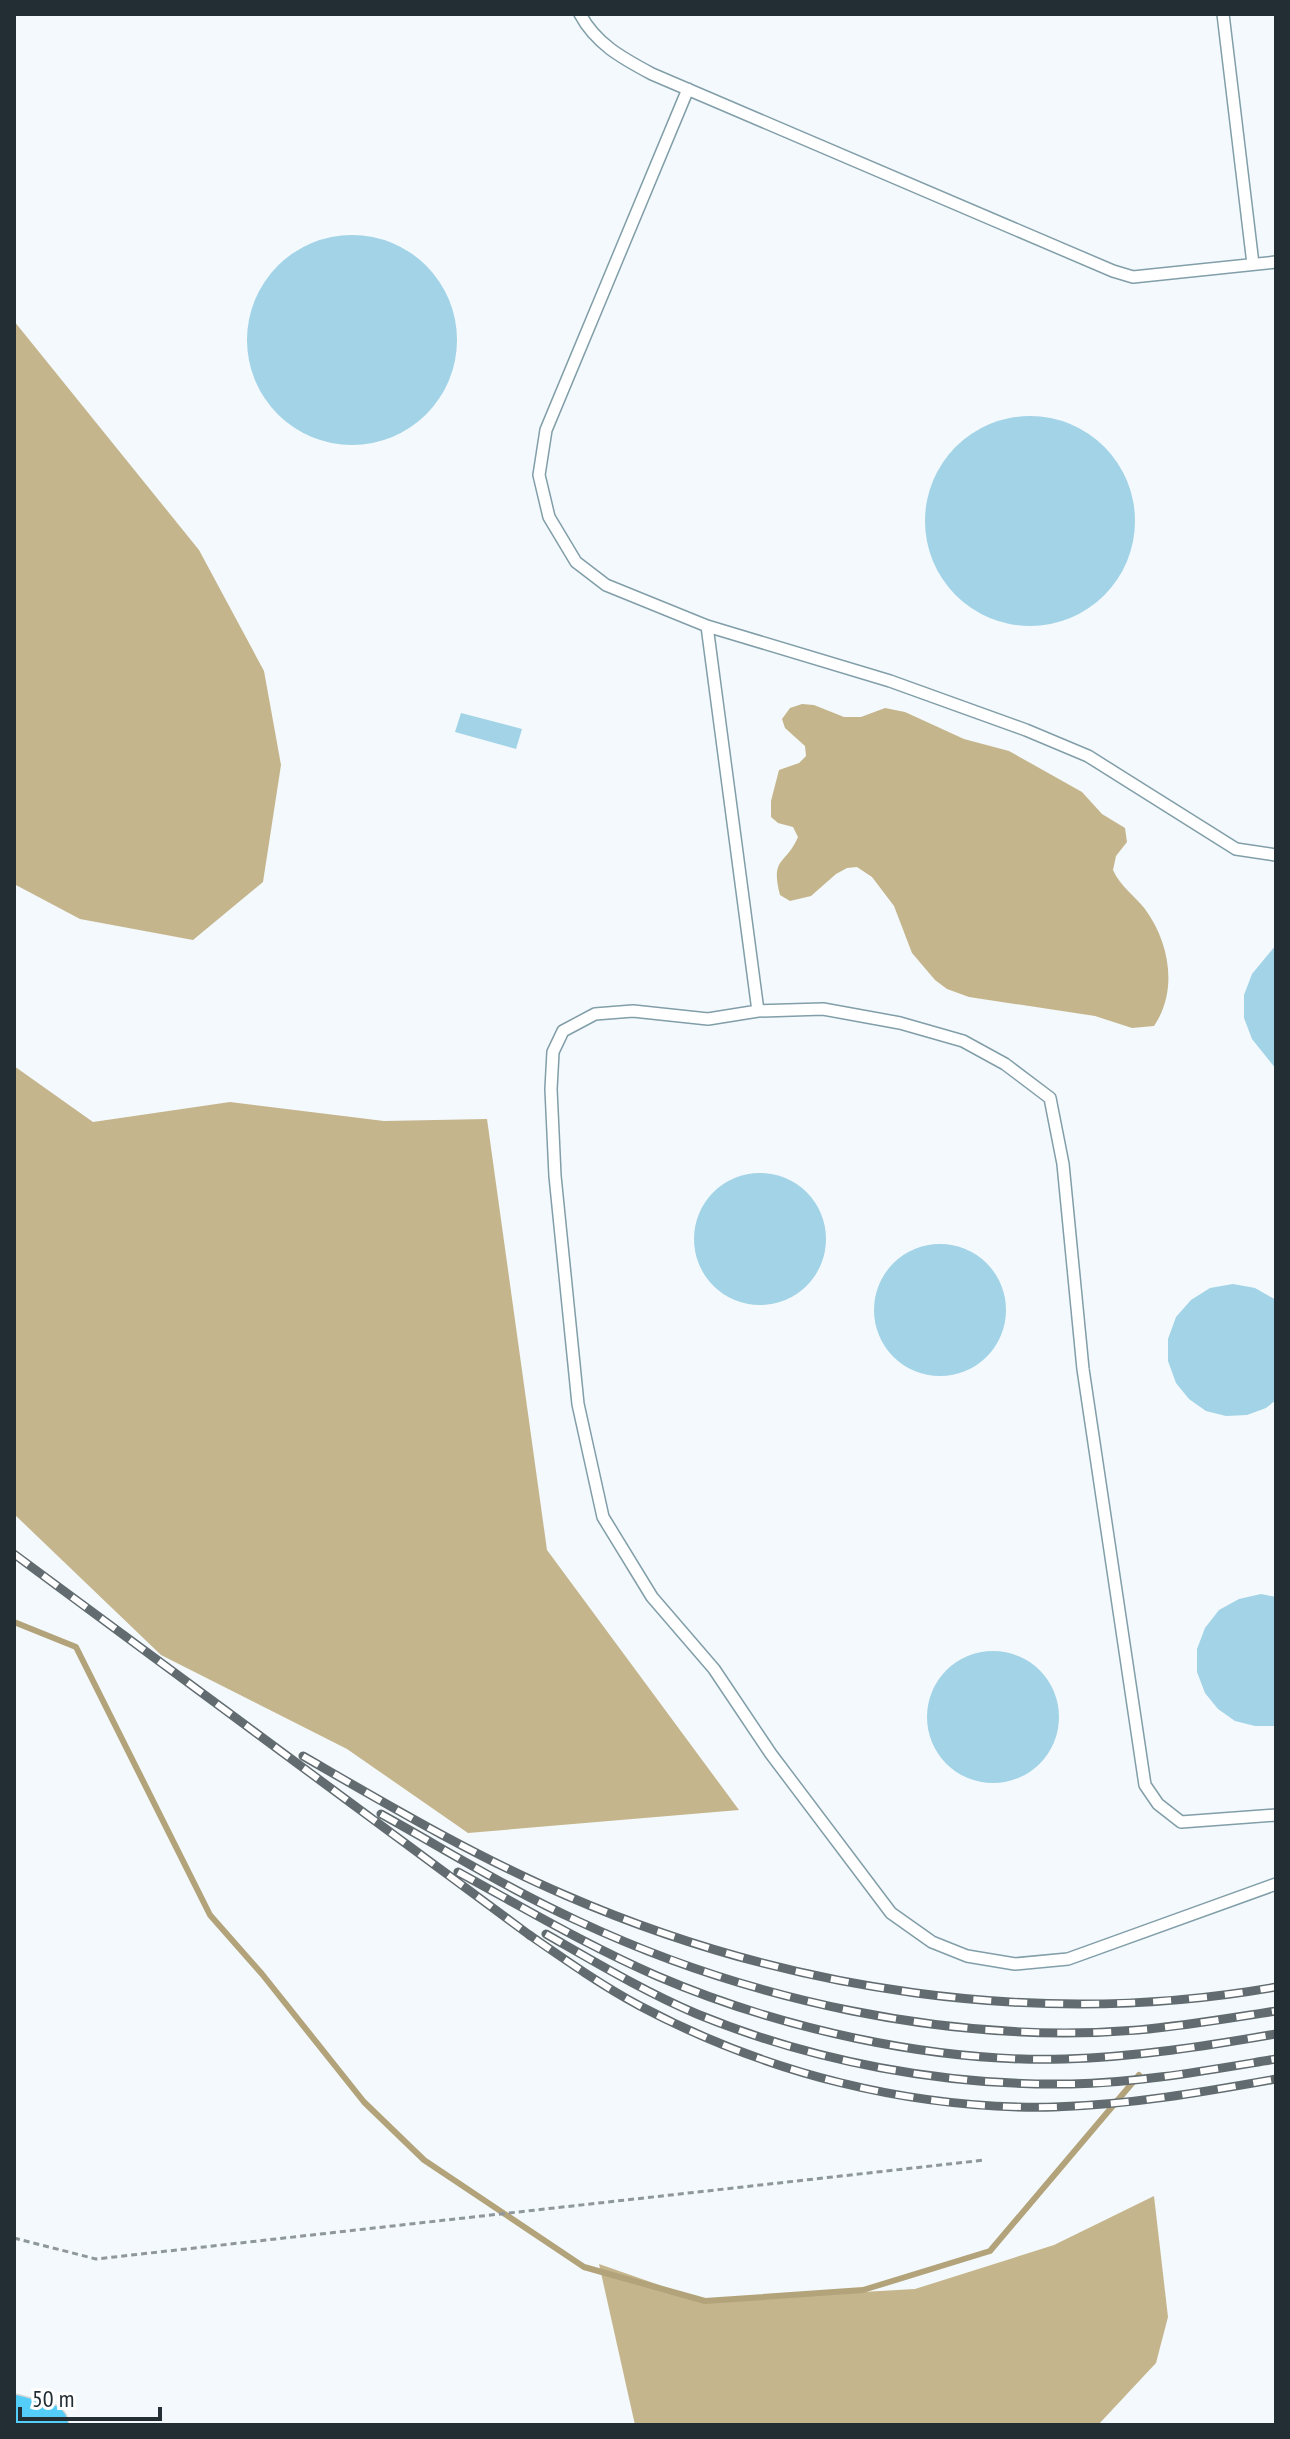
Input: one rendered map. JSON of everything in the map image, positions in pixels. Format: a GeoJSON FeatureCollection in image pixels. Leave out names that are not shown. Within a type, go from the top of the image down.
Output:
{"type":"FeatureCollection","features":[{"type":"Feature","properties":{"kind":"highway"},"geometry":{"type":"LineString","coordinates":[[14,2416],[47,2425]]}},
{"type":"Feature","properties":{"kind":"lane"},"geometry":{"type":"LineString","coordinates":[[580,14],[589,31],[617,55],[688,89],[1113,271],[1133,277],[1276,262]]}},
{"type":"Feature","properties":{"kind":"lane"},"geometry":{"type":"LineString","coordinates":[[1223,14],[1253,264]]}},
{"type":"Feature","properties":{"kind":"lane"},"geometry":{"type":"LineString","coordinates":[[688,89],[546,430],[539,475],[549,517],[576,562],[606,585],[707,626],[890,681],[1026,730],[1088,756],[1236,849],[1276,855]]}},
{"type":"Feature","properties":{"kind":"lane"},"geometry":{"type":"LineString","coordinates":[[707,626],[758,1011]]}},
{"type":"Feature","properties":{"kind":"lane"},"geometry":{"type":"LineString","coordinates":[[1276,1815],[1181,1822],[1158,1804],[1145,1785],[1083,1369],[1063,1164],[1050,1098],[1005,1064],[963,1041],[900,1023],[823,1009],[758,1011],[708,1019],[633,1011],[595,1014],[563,1031],[553,1052],[551,1089],[555,1176],[578,1404],[603,1517],[652,1597],[714,1669],[771,1754],[891,1913],[932,1942],[967,1956],[1015,1964],[1068,1959],[1276,1884]]}},
{"type":"Feature","properties":{"kind":"path"},"geometry":{"type":"LineString","coordinates":[[14,2238],[96,2259],[985,2160]]}},
{"type":"Feature","properties":{"kind":"shaded area"},"geometry":{"type":"Polygon","coordinates":[[[14,321],[199,550],[264,671],[281,765],[263,882],[193,940],[80,919],[14,884],[14,321]]]}},
{"type":"Feature","properties":{"kind":"shaded area"},"geometry":{"type":"Polygon","coordinates":[[[802,704],[814,705],[844,717],[861,717],[885,708],[905,712],[964,739],[1009,751],[1082,792],[1102,814],[1125,828],[1127,842],[1116,856],[1113,870],[1154,922],[1168,967],[1166,998],[1154,1026],[1132,1028],[1095,1016],[969,997],[947,989],[912,953],[894,906],[872,877],[857,867],[836,874],[811,896],[790,901],[780,895],[778,867],[798,837],[793,827],[778,823],[771,817],[771,801],[779,770],[799,763],[806,756],[805,746],[785,728],[782,719],[790,708],[802,704]]]}},
{"type":"Feature","properties":{"kind":"shaded area"},"geometry":{"type":"Polygon","coordinates":[[[14,1066],[93,1122],[230,1102],[384,1121],[487,1119],[547,1550],[739,1810],[468,1833],[347,1749],[161,1655],[14,1514],[14,1066]]]}},
{"type":"Feature","properties":{"kind":"shaded area"},"geometry":{"type":"Polygon","coordinates":[[[1154,2196],[1168,2317],[1156,2363],[1098,2425],[635,2425],[599,2264],[705,2301],[915,2289],[1054,2245],[1154,2196]]]}},
{"type":"Feature","properties":{"kind":"building"},"geometry":{"type":"Polygon","coordinates":[[[352,235],[392,243],[426,266],[449,300],[457,340],[449,380],[426,414],[392,437],[352,445],[312,437],[278,414],[255,380],[247,340],[255,300],[278,266],[312,243],[352,235]]]}},
{"type":"Feature","properties":{"kind":"building"},"geometry":{"type":"Polygon","coordinates":[[[1030,416],[1070,424],[1104,447],[1127,481],[1135,521],[1127,561],[1104,595],[1070,618],[1030,626],[990,618],[956,595],[933,561],[925,521],[933,481],[956,447],[990,424],[1030,416]]]}},
{"type":"Feature","properties":{"kind":"building"},"geometry":{"type":"Polygon","coordinates":[[[461,713],[522,729],[516,749],[455,732],[461,713]]]}},
{"type":"Feature","properties":{"kind":"building"},"geometry":{"type":"Polygon","coordinates":[[[1276,945],[1276,1069],[1252,1039],[1244,1018],[1244,995],[1252,974],[1276,945]]]}},
{"type":"Feature","properties":{"kind":"building"},"geometry":{"type":"Polygon","coordinates":[[[760,1173],[785,1178],[807,1192],[821,1214],[826,1239],[821,1264],[807,1286],[785,1300],[760,1305],[735,1300],[713,1286],[699,1264],[694,1239],[699,1214],[713,1192],[735,1178],[760,1173]]]}},
{"type":"Feature","properties":{"kind":"building"},"geometry":{"type":"Polygon","coordinates":[[[940,1244],[965,1249],[987,1263],[1001,1285],[1006,1310],[1001,1335],[987,1357],[965,1371],[940,1376],[915,1371],[893,1357],[879,1335],[874,1310],[879,1285],[893,1263],[915,1249],[940,1244]]]}},
{"type":"Feature","properties":{"kind":"building"},"geometry":{"type":"Polygon","coordinates":[[[1233,1284],[1255,1288],[1276,1300],[1276,1400],[1266,1408],[1247,1415],[1226,1416],[1206,1411],[1189,1399],[1176,1383],[1168,1361],[1168,1339],[1176,1317],[1191,1300],[1210,1288],[1233,1284]]]}},
{"type":"Feature","properties":{"kind":"building"},"geometry":{"type":"Polygon","coordinates":[[[1261,1594],[1276,1597],[1276,1726],[1255,1726],[1235,1721],[1218,1709],[1205,1693],[1197,1672],[1197,1649],[1205,1628],[1219,1610],[1239,1599],[1261,1594]]]}},
{"type":"Feature","properties":{"kind":"building"},"geometry":{"type":"Polygon","coordinates":[[[993,1651],[1018,1656],[1040,1670],[1054,1692],[1059,1717],[1054,1742],[1040,1764],[1018,1778],[993,1783],[968,1778],[946,1764],[932,1742],[927,1717],[932,1692],[946,1670],[968,1656],[993,1651]]]}},
{"type":"Feature","properties":{"kind":"waterway"},"geometry":{"type":"LineString","coordinates":[[14,1622],[76,1647],[210,1915],[262,1974],[364,2102],[424,2160],[584,2267],[705,2301],[863,2290],[990,2251],[1139,2075]]}},
{"type":"Feature","properties":{"kind":"railway"},"geometry":{"type":"LineString","coordinates":[[14,1554],[528,1934],[597,1981],[688,2030],[789,2068],[841,2083],[947,2102],[1054,2107],[1110,2104],[1276,2079]]}},
{"type":"Feature","properties":{"kind":"railway"},"geometry":{"type":"LineString","coordinates":[[303,1756],[465,1847],[565,1895],[649,1928],[736,1956],[824,1977],[914,1993],[1005,2002],[1096,2004],[1186,1999],[1276,1987]]}},
{"type":"Feature","properties":{"kind":"railway"},"geometry":{"type":"LineString","coordinates":[[381,1814],[528,1896],[643,1949],[780,1994],[851,2011],[923,2023],[1067,2033],[1138,2030],[1276,2011]]}},
{"type":"Feature","properties":{"kind":"railway"},"geometry":{"type":"LineString","coordinates":[[458,1872],[581,1939],[657,1976],[753,2011],[857,2038],[963,2055],[1065,2059],[1197,2047],[1276,2034]]}},
{"type":"Feature","properties":{"kind":"railway"},"geometry":{"type":"LineString","coordinates":[[546,1934],[639,1986],[697,2014],[787,2045],[880,2068],[975,2081],[1071,2084],[1148,2079],[1276,2059]]}}]}
